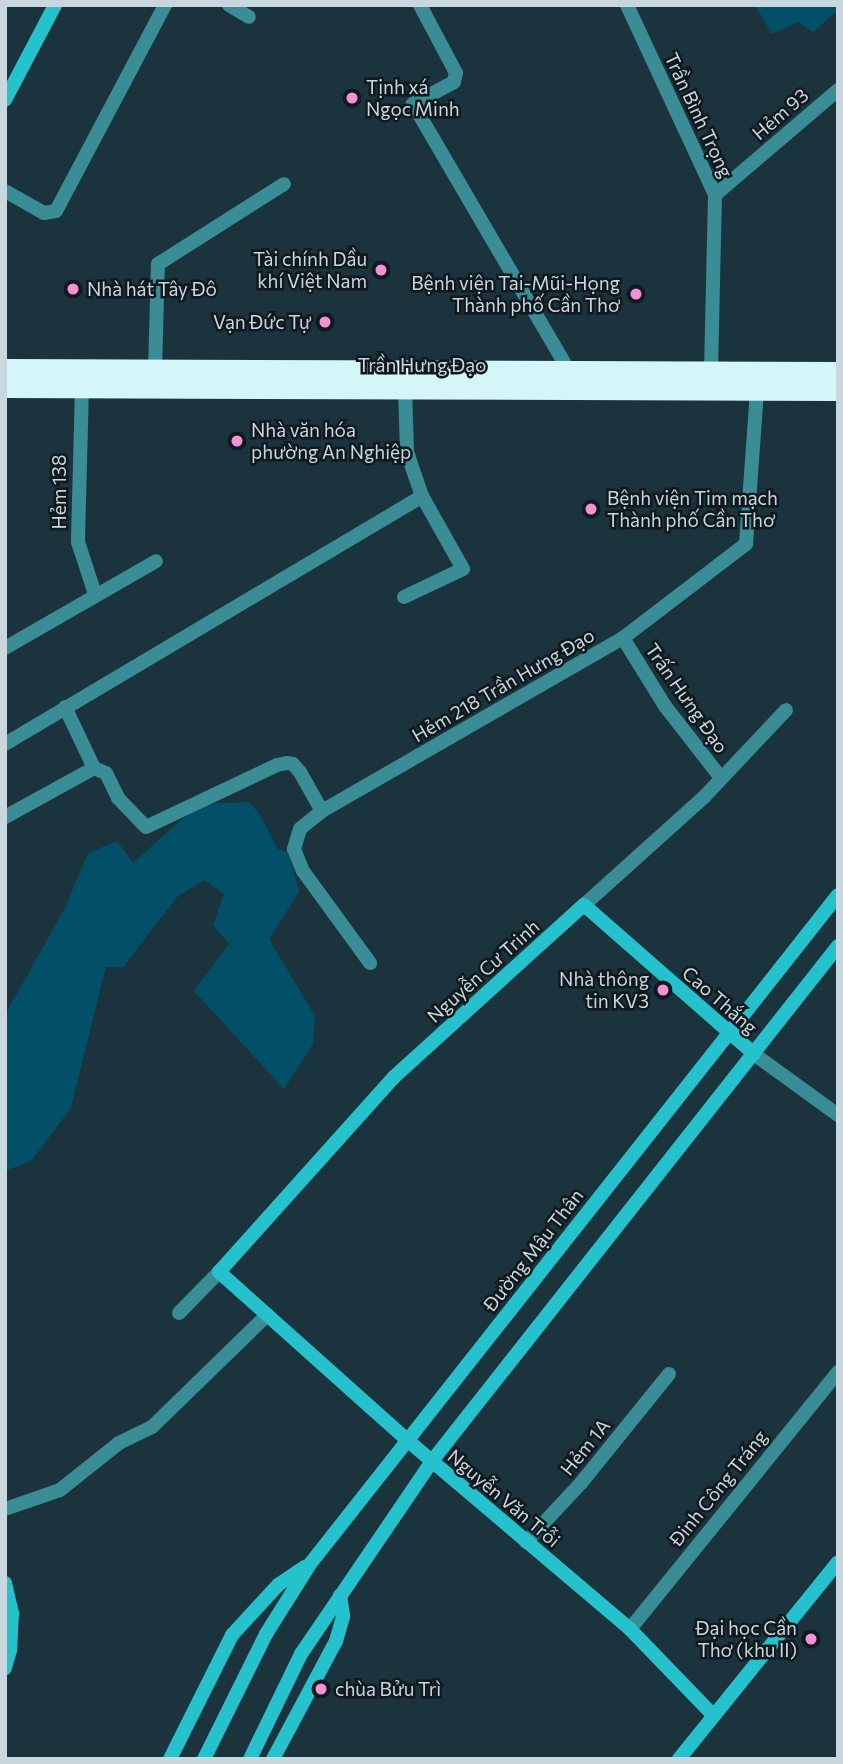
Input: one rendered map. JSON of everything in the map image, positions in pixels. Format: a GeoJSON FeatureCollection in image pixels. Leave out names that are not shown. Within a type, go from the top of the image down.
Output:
{"type":"FeatureCollection","features":[{"type":"Feature","properties":{"kind":"highway","name":"Trần Hưng Đạo"},"geometry":{"type":"LineString","coordinates":[[5,369],[838,372]]}},
{"type":"Feature","properties":{"kind":"highway","name":"Trần Hưng Đạo"},"geometry":{"type":"LineString","coordinates":[[5,387],[838,390]]}},
{"type":"Feature","properties":{"kind":"street"},"geometry":{"type":"LineString","coordinates":[[5,100],[55,5]]}},
{"type":"Feature","properties":{"kind":"street"},"geometry":{"type":"LineString","coordinates":[[5,191],[44,213],[56,211],[165,5]]}},
{"type":"Feature","properties":{"kind":"street"},"geometry":{"type":"LineString","coordinates":[[229,5],[249,17]]}},
{"type":"Feature","properties":{"kind":"street"},"geometry":{"type":"LineString","coordinates":[[420,5],[456,74],[454,82],[413,104],[569,371]]}},
{"type":"Feature","properties":{"kind":"street","name":"Trần Bình Trọng"},"geometry":{"type":"LineString","coordinates":[[627,5],[715,195],[712,371]]}},
{"type":"Feature","properties":{"kind":"street","name":"Hẻm 93"},"geometry":{"type":"LineString","coordinates":[[715,195],[838,90]]}},
{"type":"Feature","properties":{"kind":"street"},"geometry":{"type":"LineString","coordinates":[[155,370],[158,264],[284,184]]}},
{"type":"Feature","properties":{"kind":"street","name":"Hẻm 138"},"geometry":{"type":"LineString","coordinates":[[82,387],[78,542],[95,594]]}},
{"type":"Feature","properties":{"kind":"street"},"geometry":{"type":"LineString","coordinates":[[404,597],[463,569],[422,496],[407,452],[405,388]]}},
{"type":"Feature","properties":{"kind":"street","name":"Hẻm 218 Trần Hưng Đạo"},"geometry":{"type":"LineString","coordinates":[[370,963],[303,871],[294,849],[300,829],[322,811],[622,638],[746,544],[757,389]]}},
{"type":"Feature","properties":{"kind":"street"},"geometry":{"type":"LineString","coordinates":[[5,744],[422,496]]}},
{"type":"Feature","properties":{"kind":"street"},"geometry":{"type":"LineString","coordinates":[[5,648],[156,561]]}},
{"type":"Feature","properties":{"kind":"street","name":"Trấn Hưng Đạo"},"geometry":{"type":"LineString","coordinates":[[622,638],[665,706],[721,778]]}},
{"type":"Feature","properties":{"kind":"street"},"geometry":{"type":"LineString","coordinates":[[65,707],[94,768],[106,773],[118,798],[146,827],[277,765],[287,763],[293,764],[299,772],[322,811]]}},
{"type":"Feature","properties":{"kind":"street","name":"Nguyễn Cư Trinh"},"geometry":{"type":"LineString","coordinates":[[179,1312],[219,1272],[394,1077],[721,778],[786,710]]}},
{"type":"Feature","properties":{"kind":"street"},"geometry":{"type":"LineString","coordinates":[[5,817],[94,768]]}},
{"type":"Feature","properties":{"kind":"street","name":"Đường Mậu Thân"},"geometry":{"type":"LineString","coordinates":[[204,1759],[266,1634],[310,1564],[838,895]]}},
{"type":"Feature","properties":{"kind":"street","name":"Cao Thắng"},"geometry":{"type":"LineString","coordinates":[[584,905],[754,1054],[838,1115]]}},
{"type":"Feature","properties":{"kind":"street"},"geometry":{"type":"LineString","coordinates":[[250,1759],[301,1654],[432,1461],[754,1054],[832,963],[838,946]]}},
{"type":"Feature","properties":{"kind":"street"},"geometry":{"type":"LineString","coordinates":[[5,1509],[60,1490],[119,1443],[152,1427],[267,1315],[219,1272]]}},
{"type":"Feature","properties":{"kind":"street","name":"Nguyễn Văn Trỗi"},"geometry":{"type":"LineString","coordinates":[[267,1315],[406,1439],[630,1629],[712,1714]]}},
{"type":"Feature","properties":{"kind":"street","name":"Đinh Công Tráng"},"geometry":{"type":"LineString","coordinates":[[630,1629],[838,1372]]}},
{"type":"Feature","properties":{"kind":"street","name":"Hẻm 1A"},"geometry":{"type":"LineString","coordinates":[[526,1542],[581,1483],[669,1374]]}},
{"type":"Feature","properties":{"kind":"street"},"geometry":{"type":"LineString","coordinates":[[679,1759],[712,1714],[838,1562]]}},
{"type":"Feature","properties":{"kind":"street"},"geometry":{"type":"LineString","coordinates":[[170,1759],[232,1635],[278,1585],[310,1564]]}},
{"type":"Feature","properties":{"kind":"street"},"geometry":{"type":"LineString","coordinates":[[5,1583],[12,1613],[10,1650],[5,1668]]}},
{"type":"Feature","properties":{"kind":"street"},"geometry":{"type":"LineString","coordinates":[[273,1759],[336,1641],[342,1616],[340,1595]]}},
{"type":"Feature","properties":{"kind":"shaded area"},"geometry":{"type":"Polygon","coordinates":[[[755,5],[838,5],[838,10],[813,32],[798,22],[772,34],[755,5]]]}},
{"type":"Feature","properties":{"kind":"shaded area"},"geometry":{"type":"Polygon","coordinates":[[[249,802],[260,815],[278,849],[289,852],[299,892],[269,939],[315,1016],[313,1044],[284,1089],[194,991],[229,944],[213,925],[224,894],[204,880],[178,896],[123,967],[106,967],[71,1108],[32,1160],[6,1171],[5,1266],[5,1015],[66,906],[88,853],[117,841],[133,863],[199,804],[249,802]]]}},
{"type":"Feature","properties":{"kind":"place","name":"Tịnh xá Ngọc Minh"},"geometry":{"type":"Point","coordinates":[352,98]}},
{"type":"Feature","properties":{"kind":"place","name":"Tài chính Dầu khí Việt Nam"},"geometry":{"type":"Point","coordinates":[381,270]}},
{"type":"Feature","properties":{"kind":"place","name":"Nhà hát Tây Đô"},"geometry":{"type":"Point","coordinates":[73,289]}},
{"type":"Feature","properties":{"kind":"place","name":"Bệnh viện Tai-Mũi-Họng Thành phố Cần Thơ"},"geometry":{"type":"Point","coordinates":[636,294]}},
{"type":"Feature","properties":{"kind":"place","name":"Vạn Đức Tự"},"geometry":{"type":"Point","coordinates":[325,322]}},
{"type":"Feature","properties":{"kind":"place","name":"Nhà văn hóa phường An Nghiệp"},"geometry":{"type":"Point","coordinates":[237,441]}},
{"type":"Feature","properties":{"kind":"place","name":"Bệnh viện Tim mạch Thành phố Cần Thơ"},"geometry":{"type":"Point","coordinates":[591,509]}},
{"type":"Feature","properties":{"kind":"place","name":"Nhà thông tin KV3"},"geometry":{"type":"Point","coordinates":[663,990]}},
{"type":"Feature","properties":{"kind":"place","name":"Đại học Cần Thơ (khu II)"},"geometry":{"type":"Point","coordinates":[811,1639]}},
{"type":"Feature","properties":{"kind":"place","name":"chùa Bửu Trì"},"geometry":{"type":"Point","coordinates":[321,1689]}}]}
